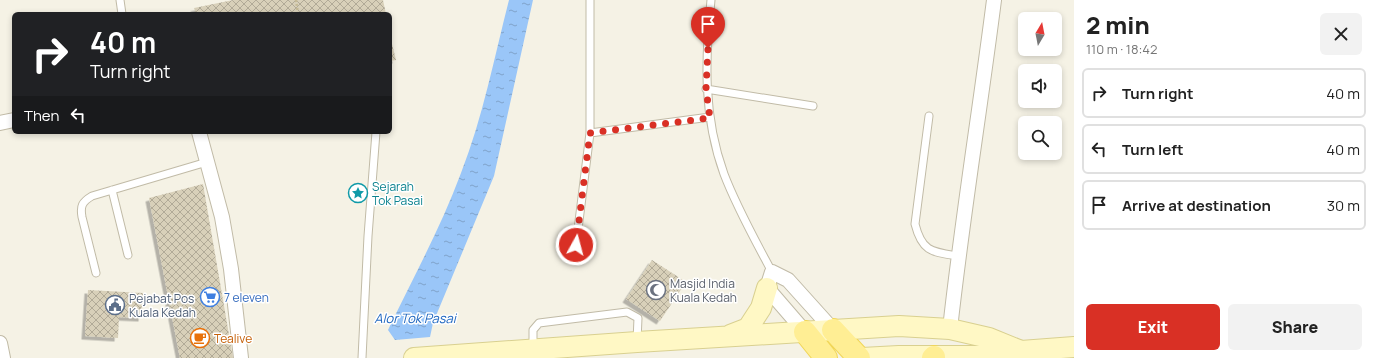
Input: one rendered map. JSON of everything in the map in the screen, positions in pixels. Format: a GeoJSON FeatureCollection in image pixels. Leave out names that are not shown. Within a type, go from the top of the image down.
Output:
{"type":"FeatureCollection","features":[{"type":"Feature","properties":{"kind":"main road"},"geometry":{"type":"LineString","coordinates":[[726,336],[748,328],[761,308],[770,280]]}},
{"type":"Feature","properties":{"kind":"main road"},"geometry":{"type":"LineString","coordinates":[[414,358],[726,336],[899,326],[950,329],[989,338],[1021,351]]}},
{"type":"Feature","properties":{"kind":"main road"},"geometry":{"type":"LineString","coordinates":[[833,330],[859,358]]}},
{"type":"Feature","properties":{"kind":"main road"},"geometry":{"type":"LineString","coordinates":[[805,332],[826,358]]}},
{"type":"Feature","properties":{"kind":"main road"},"geometry":{"type":"LineString","coordinates":[[862,358],[990,356],[1021,351],[1074,347]]}},
{"type":"Feature","properties":{"kind":"street"},"geometry":{"type":"LineString","coordinates":[[950,329],[958,256],[994,0]]}},
{"type":"Feature","properties":{"kind":"street"},"geometry":{"type":"LineString","coordinates":[[0,123],[12,120]]}},
{"type":"Feature","properties":{"kind":"street"},"geometry":{"type":"LineString","coordinates":[[200,134],[222,217],[241,358]]}},
{"type":"Feature","properties":{"kind":"street"},"geometry":{"type":"LineString","coordinates":[[770,280],[788,280],[833,330]]}},
{"type":"Feature","properties":{"kind":"street"},"geometry":{"type":"LineString","coordinates":[[770,280],[805,332]]}},
{"type":"Feature","properties":{"kind":"street"},"geometry":{"type":"LineString","coordinates":[[0,344],[3,358]]}},
{"type":"Feature","properties":{"kind":"lane"},"geometry":{"type":"LineString","coordinates":[[120,0],[122,12]]}},
{"type":"Feature","properties":{"kind":"lane"},"geometry":{"type":"LineString","coordinates":[[576,245],[590,133],[590,0]]}},
{"type":"Feature","properties":{"kind":"lane"},"geometry":{"type":"LineString","coordinates":[[711,0],[706,89],[715,145],[734,200],[770,280]]}},
{"type":"Feature","properties":{"kind":"lane"},"geometry":{"type":"LineString","coordinates":[[706,89],[813,106]]}},
{"type":"Feature","properties":{"kind":"lane"},"geometry":{"type":"LineString","coordinates":[[929,116],[915,224],[918,237],[925,245],[935,252],[958,256]]}},
{"type":"Feature","properties":{"kind":"lane"},"geometry":{"type":"LineString","coordinates":[[590,133],[710,118]]}},
{"type":"Feature","properties":{"kind":"lane"},"geometry":{"type":"LineString","coordinates":[[362,358],[368,236],[376,134]]}},
{"type":"Feature","properties":{"kind":"lane"},"geometry":{"type":"LineString","coordinates":[[96,273],[80,208],[84,201],[92,196],[207,162]]}},
{"type":"Feature","properties":{"kind":"lane"},"geometry":{"type":"LineString","coordinates":[[112,190],[128,255]]}},
{"type":"Feature","properties":{"kind":"lane"},"geometry":{"type":"LineString","coordinates":[[533,350],[533,330],[540,323],[627,312],[638,318],[637,342]]}},
{"type":"Feature","properties":{"kind":"path"},"geometry":{"type":"LineString","coordinates":[[296,0],[298,12]]}},
{"type":"Feature","properties":{"kind":"water","name":"Alor Tok Pasai"},"geometry":{"type":"Polygon","coordinates":[[[509,0],[533,0],[494,176],[433,323],[430,337],[395,340],[388,330],[445,213],[469,152],[488,87],[509,0]]]}},
{"type":"Feature","properties":{"kind":"building"},"geometry":{"type":"Polygon","coordinates":[[[233,0],[383,0],[386,12],[195,12],[194,8],[233,0]]]}},
{"type":"Feature","properties":{"kind":"building"},"geometry":{"type":"Polygon","coordinates":[[[392,44],[396,60],[392,61],[392,44]]]}},
{"type":"Feature","properties":{"kind":"building"},"geometry":{"type":"Polygon","coordinates":[[[203,184],[233,358],[180,358],[149,198],[203,184]]]}},
{"type":"Feature","properties":{"kind":"building","name":"Masjid India Kuala Kedah"},"geometry":{"type":"Polygon","coordinates":[[[652,260],[686,282],[660,321],[626,299],[652,260]]]}},
{"type":"Feature","properties":{"kind":"building","name":"Pejabat Pos Kuala Kedah"},"geometry":{"type":"Polygon","coordinates":[[[88,290],[143,293],[142,318],[119,317],[118,338],[85,336],[88,290]]]}},
{"type":"Feature","properties":{"kind":"place","name":"Sejarah Tok Pasai"},"geometry":{"type":"Point","coordinates":[358,193]}},
{"type":"Feature","properties":{"kind":"place","name":"Masjid India Kuala Kedah"},"geometry":{"type":"Point","coordinates":[656,290]}},
{"type":"Feature","properties":{"kind":"place","name":"7 eleven"},"geometry":{"type":"Point","coordinates":[210,297]}},
{"type":"Feature","properties":{"kind":"place","name":"Pejabat Pos Kuala Kedah"},"geometry":{"type":"Point","coordinates":[115,305]}},
{"type":"Feature","properties":{"kind":"place","name":"Tealive"},"geometry":{"type":"Point","coordinates":[200,338]}},
{"type":"Feature","properties":{"kind":"route"},"geometry":{"type":"LineString","coordinates":[[576,245],[590,133],[710,118],[706,89],[708,48]]}}]}
